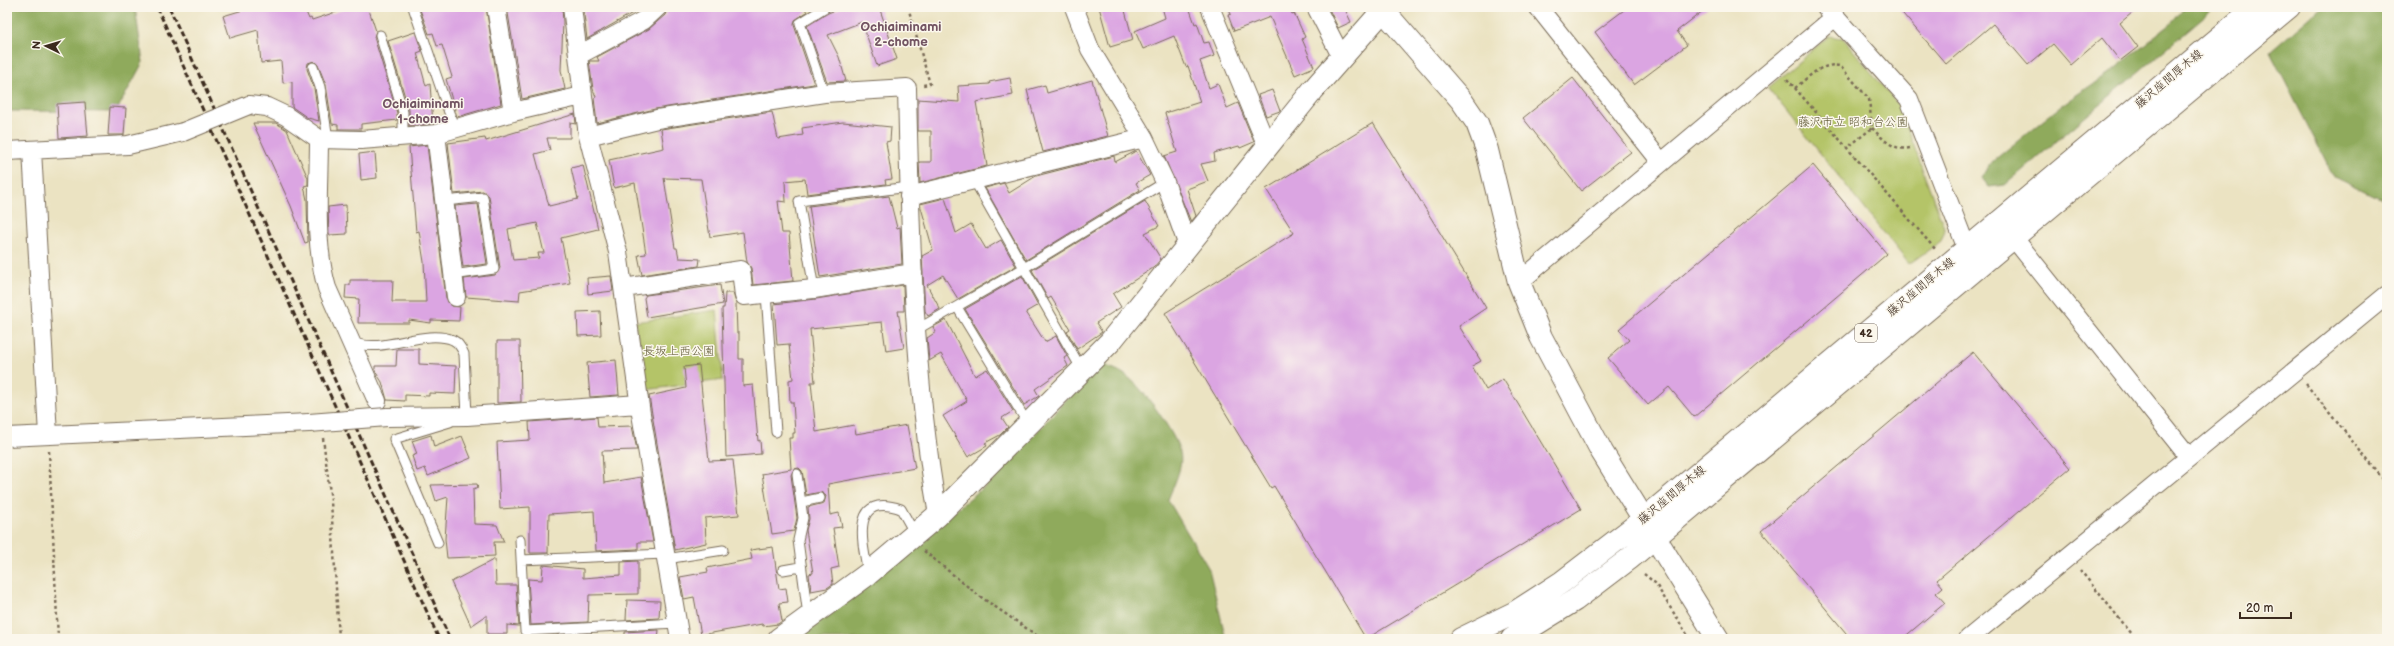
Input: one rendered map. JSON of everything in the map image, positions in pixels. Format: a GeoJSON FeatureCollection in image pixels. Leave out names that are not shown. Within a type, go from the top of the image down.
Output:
{"type":"FeatureCollection","features":[{"type":"Feature","properties":{"kind":"main road","name":"藤沢座間厚木線"},"geometry":{"type":"LineString","coordinates":[[1512,639],[1575,600],[1648,528],[1967,249],[2256,7]]}},
{"type":"Feature","properties":{"kind":"main road","name":"藤沢座間厚木線"},"geometry":{"type":"LineString","coordinates":[[1461,639],[1514,613],[1648,528],[2013,237],[2289,7]]}},
{"type":"Feature","properties":{"kind":"main road"},"geometry":{"type":"LineString","coordinates":[[779,639],[808,616],[918,541],[938,515],[1082,370],[1139,308],[1267,146],[1341,56],[1384,8],[1462,101],[1477,123],[1487,150],[1519,282],[1541,336],[1567,388],[1648,528],[1718,639]]}},
{"type":"Feature","properties":{"kind":"street"},"geometry":{"type":"LineString","coordinates":[[496,7],[513,112]]}},
{"type":"Feature","properties":{"kind":"street"},"geometry":{"type":"LineString","coordinates":[[572,7],[588,136],[618,252],[639,404],[679,631]]}},
{"type":"Feature","properties":{"kind":"street"},"geometry":{"type":"LineString","coordinates":[[578,55],[644,20],[658,7]]}},
{"type":"Feature","properties":{"kind":"street"},"geometry":{"type":"LineString","coordinates":[[1074,7],[1090,49],[1144,138],[1165,182],[1188,246]]}},
{"type":"Feature","properties":{"kind":"street"},"geometry":{"type":"LineString","coordinates":[[1210,7],[1267,146]]}},
{"type":"Feature","properties":{"kind":"street"},"geometry":{"type":"LineString","coordinates":[[1316,7],[1341,56]]}},
{"type":"Feature","properties":{"kind":"street"},"geometry":{"type":"LineString","coordinates":[[1538,7],[1661,162]]}},
{"type":"Feature","properties":{"kind":"street"},"geometry":{"type":"LineString","coordinates":[[1519,282],[1775,66],[1830,12],[1909,99],[1967,249]]}},
{"type":"Feature","properties":{"kind":"street"},"geometry":{"type":"LineString","coordinates":[[588,136],[657,119],[824,93],[906,88],[909,192],[916,330],[929,466],[938,515]]}},
{"type":"Feature","properties":{"kind":"street"},"geometry":{"type":"LineString","coordinates":[[7,151],[128,145],[183,132],[249,105],[267,108],[286,116],[323,139],[361,140],[436,134],[455,130],[513,112],[582,96]]}},
{"type":"Feature","properties":{"kind":"street"},"geometry":{"type":"LineString","coordinates":[[436,134],[456,297]]}},
{"type":"Feature","properties":{"kind":"street"},"geometry":{"type":"LineString","coordinates":[[909,192],[974,180],[1144,138]]}},
{"type":"Feature","properties":{"kind":"street"},"geometry":{"type":"LineString","coordinates":[[323,139],[319,235],[322,270],[327,288],[377,401]]}},
{"type":"Feature","properties":{"kind":"street"},"geometry":{"type":"LineString","coordinates":[[32,150],[48,434]]}},
{"type":"Feature","properties":{"kind":"street"},"geometry":{"type":"LineString","coordinates":[[2013,237],[2189,457]]}},
{"type":"Feature","properties":{"kind":"street"},"geometry":{"type":"LineString","coordinates":[[624,288],[741,270],[744,296],[814,289],[913,273]]}},
{"type":"Feature","properties":{"kind":"street"},"geometry":{"type":"LineString","coordinates":[[1968,639],[2387,295]]}},
{"type":"Feature","properties":{"kind":"street"},"geometry":{"type":"LineString","coordinates":[[7,437],[308,423],[387,417],[468,416],[639,404]]}},
{"type":"Feature","properties":{"kind":"lane"},"geometry":{"type":"LineString","coordinates":[[413,7],[455,130]]}},
{"type":"Feature","properties":{"kind":"lane"},"geometry":{"type":"LineString","coordinates":[[824,93],[800,23],[826,7]]}},
{"type":"Feature","properties":{"kind":"lane"},"geometry":{"type":"LineString","coordinates":[[380,35],[403,112],[403,137]]}},
{"type":"Feature","properties":{"kind":"lane"},"geometry":{"type":"LineString","coordinates":[[313,67],[320,87],[323,139]]}},
{"type":"Feature","properties":{"kind":"lane"},"geometry":{"type":"LineString","coordinates":[[974,180],[1082,370]]}},
{"type":"Feature","properties":{"kind":"lane"},"geometry":{"type":"LineString","coordinates":[[916,330],[1024,268],[1165,182]]}},
{"type":"Feature","properties":{"kind":"lane"},"geometry":{"type":"LineString","coordinates":[[814,289],[799,201],[909,192]]}},
{"type":"Feature","properties":{"kind":"lane"},"geometry":{"type":"LineString","coordinates":[[445,201],[483,197],[494,269],[453,275]]}},
{"type":"Feature","properties":{"kind":"lane"},"geometry":{"type":"LineString","coordinates":[[766,294],[776,432]]}},
{"type":"Feature","properties":{"kind":"lane"},"geometry":{"type":"LineString","coordinates":[[957,307],[1028,424]]}},
{"type":"Feature","properties":{"kind":"lane"},"geometry":{"type":"LineString","coordinates":[[351,341],[365,346],[435,338],[454,340],[461,346],[464,354],[468,416],[394,439],[438,542]]}},
{"type":"Feature","properties":{"kind":"lane"},"geometry":{"type":"LineString","coordinates":[[797,474],[804,518],[798,540],[800,567],[808,616]]}},
{"type":"Feature","properties":{"kind":"lane"},"geometry":{"type":"LineString","coordinates":[[802,502],[820,498]]}},
{"type":"Feature","properties":{"kind":"lane"},"geometry":{"type":"LineString","coordinates":[[868,574],[861,535],[863,518],[871,509],[887,504],[902,509],[918,541]]}},
{"type":"Feature","properties":{"kind":"lane"},"geometry":{"type":"LineString","coordinates":[[520,540],[525,631],[679,631]]}},
{"type":"Feature","properties":{"kind":"lane"},"geometry":{"type":"LineString","coordinates":[[521,560],[666,556],[723,550]]}},
{"type":"Feature","properties":{"kind":"lane"},"geometry":{"type":"LineString","coordinates":[[783,570],[800,567]]}},
{"type":"Feature","properties":{"kind":"path"},"geometry":{"type":"LineString","coordinates":[[906,88],[930,84],[908,7]]}},
{"type":"Feature","properties":{"kind":"path"},"geometry":{"type":"LineString","coordinates":[[1795,88],[1818,69],[1826,65],[1840,66],[1869,99],[1872,128],[1896,148],[1902,149],[1926,144]]}},
{"type":"Feature","properties":{"kind":"path"},"geometry":{"type":"LineString","coordinates":[[1775,66],[1938,253]]}},
{"type":"Feature","properties":{"kind":"path"},"geometry":{"type":"LineString","coordinates":[[1847,148],[1872,128]]}},
{"type":"Feature","properties":{"kind":"path"},"geometry":{"type":"LineString","coordinates":[[2296,371],[2387,484]]}},
{"type":"Feature","properties":{"kind":"path"},"geometry":{"type":"LineString","coordinates":[[48,434],[58,639]]}},
{"type":"Feature","properties":{"kind":"path"},"geometry":{"type":"LineString","coordinates":[[323,436],[331,501],[340,639]]}},
{"type":"Feature","properties":{"kind":"path"},"geometry":{"type":"LineString","coordinates":[[918,541],[978,595],[1042,639]]}},
{"type":"Feature","properties":{"kind":"path"},"geometry":{"type":"LineString","coordinates":[[2069,557],[2136,639]]}},
{"type":"Feature","properties":{"kind":"path"},"geometry":{"type":"LineString","coordinates":[[1644,574],[1655,582],[1690,639]]}},
{"type":"Feature","properties":{"kind":"green space"},"geometry":{"type":"Polygon","coordinates":[[[7,7],[135,7],[143,62],[116,112],[7,111],[7,7]]]}},
{"type":"Feature","properties":{"kind":"green space"},"geometry":{"type":"Polygon","coordinates":[[[2185,7],[2215,7],[2005,185],[1989,187],[1981,177],[1993,161],[2066,102],[2108,74],[2171,24],[2185,7]]]}},
{"type":"Feature","properties":{"kind":"green space"},"geometry":{"type":"Polygon","coordinates":[[[2322,7],[2387,7],[2387,203],[2334,177],[2270,52],[2322,7]]]}},
{"type":"Feature","properties":{"kind":"green space","name":"藤沢市立 昭和台公園"},"geometry":{"type":"Polygon","coordinates":[[[1829,36],[1843,38],[1899,106],[1945,230],[1941,241],[1909,264],[1768,88],[1829,36]]]}},
{"type":"Feature","properties":{"kind":"green space","name":"長坂上西公園"},"geometry":{"type":"Polygon","coordinates":[[[717,310],[723,380],[645,390],[635,322],[717,310]]]}},
{"type":"Feature","properties":{"kind":"green space"},"geometry":{"type":"Polygon","coordinates":[[[1104,365],[1124,374],[1140,388],[1164,421],[1177,443],[1180,452],[1181,464],[1168,500],[1209,569],[1226,639],[794,639],[994,479],[1082,382],[1104,365]]]}},
{"type":"Feature","properties":{"kind":"building"},"geometry":{"type":"Polygon","coordinates":[[[242,7],[304,7],[309,19],[311,18],[312,20],[351,7],[368,7],[376,31],[374,37],[397,113],[397,120],[361,124],[361,129],[338,129],[338,125],[332,124],[326,85],[318,65],[314,61],[308,63],[307,69],[314,88],[319,121],[308,118],[292,107],[292,82],[283,83],[281,61],[261,63],[258,30],[230,38],[223,16],[243,10],[242,7]]]}},
{"type":"Feature","properties":{"kind":"building"},"geometry":{"type":"Polygon","coordinates":[[[419,7],[486,7],[501,104],[457,117],[446,79],[452,77],[442,45],[437,46],[433,33],[429,34],[419,7]]]}},
{"type":"Feature","properties":{"kind":"building"},"geometry":{"type":"Polygon","coordinates":[[[507,7],[562,7],[563,22],[561,70],[565,89],[522,99],[507,7]]]}},
{"type":"Feature","properties":{"kind":"building"},"geometry":{"type":"Polygon","coordinates":[[[583,7],[643,7],[587,39],[583,7]]]}},
{"type":"Feature","properties":{"kind":"building"},"geometry":{"type":"Polygon","coordinates":[[[668,7],[804,7],[807,12],[795,20],[794,25],[814,84],[655,109],[597,123],[594,98],[596,97],[593,89],[589,61],[599,61],[597,57],[649,29],[665,15],[668,7]]]}},
{"type":"Feature","properties":{"kind":"building"},"geometry":{"type":"Polygon","coordinates":[[[843,7],[879,7],[897,59],[877,66],[862,22],[828,35],[839,57],[846,81],[827,82],[807,26],[828,13],[843,7]]]}},
{"type":"Feature","properties":{"kind":"building"},"geometry":{"type":"Polygon","coordinates":[[[1099,7],[1124,7],[1133,40],[1110,47],[1099,7]]]}},
{"type":"Feature","properties":{"kind":"building"},"geometry":{"type":"Polygon","coordinates":[[[1162,7],[1189,7],[1195,24],[1197,23],[1204,43],[1209,42],[1214,56],[1200,61],[1209,88],[1218,84],[1227,108],[1238,103],[1254,142],[1240,148],[1239,146],[1214,153],[1215,161],[1201,164],[1208,181],[1187,189],[1196,216],[1191,222],[1164,156],[1177,152],[1165,113],[1200,102],[1188,66],[1186,67],[1174,36],[1143,49],[1135,31],[1165,18],[1162,7]]]}},
{"type":"Feature","properties":{"kind":"building"},"geometry":{"type":"Polygon","coordinates":[[[1237,7],[1294,7],[1290,9],[1292,14],[1294,13],[1305,37],[1302,39],[1314,67],[1295,75],[1270,17],[1234,31],[1228,15],[1231,14],[1229,10],[1237,7]]]}},
{"type":"Feature","properties":{"kind":"building"},"geometry":{"type":"Polygon","coordinates":[[[1328,7],[1344,7],[1351,22],[1338,28],[1328,7]]]}},
{"type":"Feature","properties":{"kind":"building"},"geometry":{"type":"Polygon","coordinates":[[[1628,7],[1708,7],[1677,31],[1687,45],[1634,85],[1595,32],[1628,7]]]}},
{"type":"Feature","properties":{"kind":"building"},"geometry":{"type":"Polygon","coordinates":[[[1897,7],[2139,7],[2120,23],[2138,47],[2120,61],[2102,38],[2071,65],[2053,44],[2028,65],[1993,24],[1946,64],[1897,7]]]}},
{"type":"Feature","properties":{"kind":"building"},"geometry":{"type":"Polygon","coordinates":[[[415,32],[422,51],[417,53],[426,86],[430,84],[433,124],[409,126],[409,110],[388,41],[415,32]]]}},
{"type":"Feature","properties":{"kind":"building"},"geometry":{"type":"Polygon","coordinates":[[[1010,78],[1013,95],[976,102],[987,166],[920,183],[919,162],[931,162],[931,131],[918,131],[918,99],[959,102],[958,86],[990,84],[989,82],[1010,78]]]}},
{"type":"Feature","properties":{"kind":"building"},"geometry":{"type":"Polygon","coordinates":[[[1573,78],[1631,152],[1581,191],[1523,118],[1573,78]]]}},
{"type":"Feature","properties":{"kind":"building"},"geometry":{"type":"Polygon","coordinates":[[[1092,80],[1108,136],[1043,152],[1027,90],[1045,85],[1047,93],[1092,80]]]}},
{"type":"Feature","properties":{"kind":"building"},"geometry":{"type":"Polygon","coordinates":[[[1272,90],[1280,111],[1266,116],[1258,95],[1272,90]]]}},
{"type":"Feature","properties":{"kind":"building"},"geometry":{"type":"Polygon","coordinates":[[[85,102],[88,136],[59,138],[57,104],[85,102]]]}},
{"type":"Feature","properties":{"kind":"building"},"geometry":{"type":"Polygon","coordinates":[[[110,107],[126,108],[124,135],[108,135],[110,107]]]}},
{"type":"Feature","properties":{"kind":"building"},"geometry":{"type":"Polygon","coordinates":[[[772,112],[778,139],[803,135],[802,128],[843,122],[891,127],[890,141],[886,142],[892,179],[885,180],[886,184],[807,194],[805,179],[785,181],[786,202],[778,201],[782,233],[789,233],[793,281],[753,285],[751,268],[747,262],[743,232],[710,237],[701,179],[664,178],[675,248],[677,248],[679,258],[700,259],[699,266],[642,275],[638,255],[646,254],[635,183],[614,188],[609,160],[664,148],[661,129],[772,112]]]}},
{"type":"Feature","properties":{"kind":"building"},"geometry":{"type":"Polygon","coordinates":[[[575,114],[576,124],[570,123],[570,138],[547,138],[550,150],[535,154],[549,206],[578,199],[571,168],[583,165],[598,229],[561,238],[570,283],[520,291],[519,301],[466,297],[464,279],[495,275],[500,268],[489,196],[483,191],[454,194],[448,143],[485,138],[486,141],[575,114]],[[537,223],[508,229],[513,260],[539,258],[538,253],[544,253],[537,223]]]}},
{"type":"Feature","properties":{"kind":"building"},"geometry":{"type":"Polygon","coordinates":[[[253,123],[276,123],[287,130],[308,178],[308,185],[304,186],[307,200],[308,242],[305,243],[291,206],[253,123]]]}},
{"type":"Feature","properties":{"kind":"building"},"geometry":{"type":"Polygon","coordinates":[[[1373,123],[1486,308],[1459,326],[1481,361],[1472,366],[1486,390],[1503,379],[1581,509],[1366,639],[1274,486],[1271,488],[1165,313],[1294,233],[1266,189],[1373,123]]]}},
{"type":"Feature","properties":{"kind":"building"},"geometry":{"type":"Polygon","coordinates":[[[427,145],[446,298],[452,306],[460,307],[459,321],[431,320],[431,323],[409,320],[409,323],[358,323],[359,299],[345,298],[346,285],[350,285],[350,280],[393,280],[392,302],[426,302],[424,262],[419,231],[416,232],[409,147],[427,145]]]}},
{"type":"Feature","properties":{"kind":"building"},"geometry":{"type":"Polygon","coordinates":[[[1136,151],[1150,175],[1136,183],[1140,190],[1026,260],[985,188],[1004,183],[1009,193],[1036,176],[1114,156],[1115,162],[1136,151]]]}},
{"type":"Feature","properties":{"kind":"building"},"geometry":{"type":"Polygon","coordinates":[[[375,152],[377,178],[361,180],[359,154],[375,152]]]}},
{"type":"Feature","properties":{"kind":"building"},"geometry":{"type":"Polygon","coordinates":[[[1813,165],[1887,254],[1694,417],[1669,387],[1648,405],[1608,358],[1629,340],[1619,329],[1813,165]]]}},
{"type":"Feature","properties":{"kind":"building"},"geometry":{"type":"Polygon","coordinates":[[[889,196],[897,228],[900,227],[902,264],[820,277],[809,206],[889,196]]]}},
{"type":"Feature","properties":{"kind":"building"},"geometry":{"type":"Polygon","coordinates":[[[945,198],[956,233],[971,224],[986,249],[1001,240],[1016,266],[958,299],[943,275],[927,285],[940,309],[928,316],[925,311],[922,256],[933,250],[920,204],[945,198]]]}},
{"type":"Feature","properties":{"kind":"building"},"geometry":{"type":"Polygon","coordinates":[[[1145,201],[1159,226],[1145,233],[1161,259],[1153,268],[1113,294],[1121,307],[1096,323],[1102,332],[1077,349],[1067,331],[1070,329],[1051,297],[1048,299],[1032,270],[1145,201]]]}},
{"type":"Feature","properties":{"kind":"building"},"geometry":{"type":"Polygon","coordinates":[[[478,204],[487,264],[463,267],[455,206],[478,204]]]}},
{"type":"Feature","properties":{"kind":"building"},"geometry":{"type":"Polygon","coordinates":[[[346,205],[347,234],[329,235],[328,207],[346,205]]]}},
{"type":"Feature","properties":{"kind":"building"},"geometry":{"type":"Polygon","coordinates":[[[611,276],[613,291],[588,294],[587,278],[611,276]]]}},
{"type":"Feature","properties":{"kind":"building"},"geometry":{"type":"Polygon","coordinates":[[[1022,276],[1038,305],[1026,312],[1045,342],[1056,336],[1067,356],[1064,358],[1068,366],[1035,389],[1039,396],[1024,405],[965,309],[1022,276]]]}},
{"type":"Feature","properties":{"kind":"building"},"geometry":{"type":"Polygon","coordinates":[[[720,285],[723,304],[647,317],[644,298],[646,295],[720,285]]]}},
{"type":"Feature","properties":{"kind":"building"},"geometry":{"type":"Polygon","coordinates":[[[903,285],[904,311],[898,311],[904,348],[886,351],[882,322],[810,329],[815,382],[811,382],[816,432],[854,425],[856,434],[907,425],[915,468],[828,484],[830,515],[839,513],[842,527],[833,528],[839,567],[831,569],[833,584],[827,588],[811,591],[809,574],[813,573],[806,530],[809,519],[808,507],[824,503],[826,496],[821,492],[806,495],[802,471],[799,468],[794,469],[791,475],[797,518],[794,531],[772,534],[762,474],[791,469],[789,438],[793,438],[793,433],[795,433],[793,402],[790,402],[789,380],[793,379],[789,344],[777,345],[774,304],[903,285]]]}},
{"type":"Feature","properties":{"kind":"building"},"geometry":{"type":"Polygon","coordinates":[[[725,293],[733,293],[736,303],[737,333],[739,333],[739,359],[743,359],[743,386],[753,385],[758,441],[760,440],[761,454],[726,457],[722,308],[724,308],[725,293]]]}},
{"type":"Feature","properties":{"kind":"building"},"geometry":{"type":"Polygon","coordinates":[[[600,311],[601,335],[578,336],[577,312],[600,311]]]}},
{"type":"Feature","properties":{"kind":"building"},"geometry":{"type":"Polygon","coordinates":[[[946,320],[975,376],[987,369],[1013,411],[1002,418],[1008,427],[1000,435],[985,443],[987,446],[968,457],[943,416],[967,401],[941,354],[929,361],[927,338],[936,332],[933,327],[946,320]]]}},
{"type":"Feature","properties":{"kind":"building"},"geometry":{"type":"Polygon","coordinates":[[[497,341],[520,341],[521,402],[497,403],[497,341]]]}},
{"type":"Feature","properties":{"kind":"building"},"geometry":{"type":"Polygon","coordinates":[[[397,349],[419,349],[419,364],[456,366],[455,394],[429,393],[429,396],[405,395],[405,401],[387,400],[382,382],[375,371],[375,366],[396,366],[397,349]]]}},
{"type":"Feature","properties":{"kind":"building"},"geometry":{"type":"Polygon","coordinates":[[[1973,352],[2070,468],[1937,580],[1943,587],[1936,593],[1945,603],[1902,639],[1851,639],[1761,531],[1973,352]]]}},
{"type":"Feature","properties":{"kind":"building"},"geometry":{"type":"Polygon","coordinates":[[[616,360],[619,395],[590,397],[587,363],[616,360]]]}},
{"type":"Feature","properties":{"kind":"building"},"geometry":{"type":"Polygon","coordinates":[[[699,365],[709,461],[733,460],[739,515],[705,518],[706,543],[675,550],[649,396],[686,388],[684,367],[699,365]]]}},
{"type":"Feature","properties":{"kind":"building"},"geometry":{"type":"Polygon","coordinates":[[[597,417],[598,427],[632,426],[637,450],[602,451],[604,483],[641,477],[653,542],[638,542],[638,549],[596,551],[594,511],[549,514],[548,553],[530,553],[530,507],[500,509],[497,442],[530,440],[529,422],[597,417]]]}},
{"type":"Feature","properties":{"kind":"building"},"geometry":{"type":"Polygon","coordinates":[[[431,435],[434,447],[462,436],[471,458],[428,476],[425,468],[417,471],[412,456],[417,454],[412,441],[431,435]]]}},
{"type":"Feature","properties":{"kind":"building"},"geometry":{"type":"Polygon","coordinates":[[[477,484],[478,487],[473,489],[474,524],[497,525],[504,542],[494,542],[495,556],[447,558],[445,539],[448,497],[436,501],[431,485],[477,484]]]}},
{"type":"Feature","properties":{"kind":"building"},"geometry":{"type":"Polygon","coordinates":[[[773,547],[779,589],[786,588],[788,602],[779,603],[782,621],[778,624],[763,626],[762,624],[701,635],[694,597],[684,599],[680,577],[708,572],[707,568],[752,559],[750,550],[773,547]]]}},
{"type":"Feature","properties":{"kind":"building"},"geometry":{"type":"Polygon","coordinates":[[[495,559],[496,585],[516,585],[519,626],[507,625],[507,634],[487,634],[487,615],[471,626],[451,582],[495,559]]]}},
{"type":"Feature","properties":{"kind":"building"},"geometry":{"type":"Polygon","coordinates":[[[638,561],[638,594],[589,595],[588,622],[531,625],[528,579],[542,580],[543,565],[583,569],[583,578],[621,575],[621,562],[638,561]]]}},
{"type":"Feature","properties":{"kind":"building"},"geometry":{"type":"Polygon","coordinates":[[[627,600],[660,601],[659,618],[626,620],[627,600]]]}},
{"type":"Feature","properties":{"kind":"building"},"geometry":{"type":"Polygon","coordinates":[[[659,630],[658,639],[625,639],[625,632],[659,630]]]}},
{"type":"Feature","properties":{"kind":"building"},"geometry":{"type":"Polygon","coordinates":[[[588,634],[588,639],[557,639],[557,635],[588,634]]]}},
{"type":"Feature","properties":{"kind":"railway"},"geometry":{"type":"LineString","coordinates":[[157,7],[439,639]]}},
{"type":"Feature","properties":{"kind":"railway"},"geometry":{"type":"LineString","coordinates":[[169,7],[450,639]]}},
{"type":"Feature","properties":{"kind":"district","name":"Ochiaiminami 2-chome"},"geometry":{"type":"Point","coordinates":[901,34]}},
{"type":"Feature","properties":{"kind":"district","name":"Ochiaiminami 1-chome"},"geometry":{"type":"Point","coordinates":[423,112]}}]}
